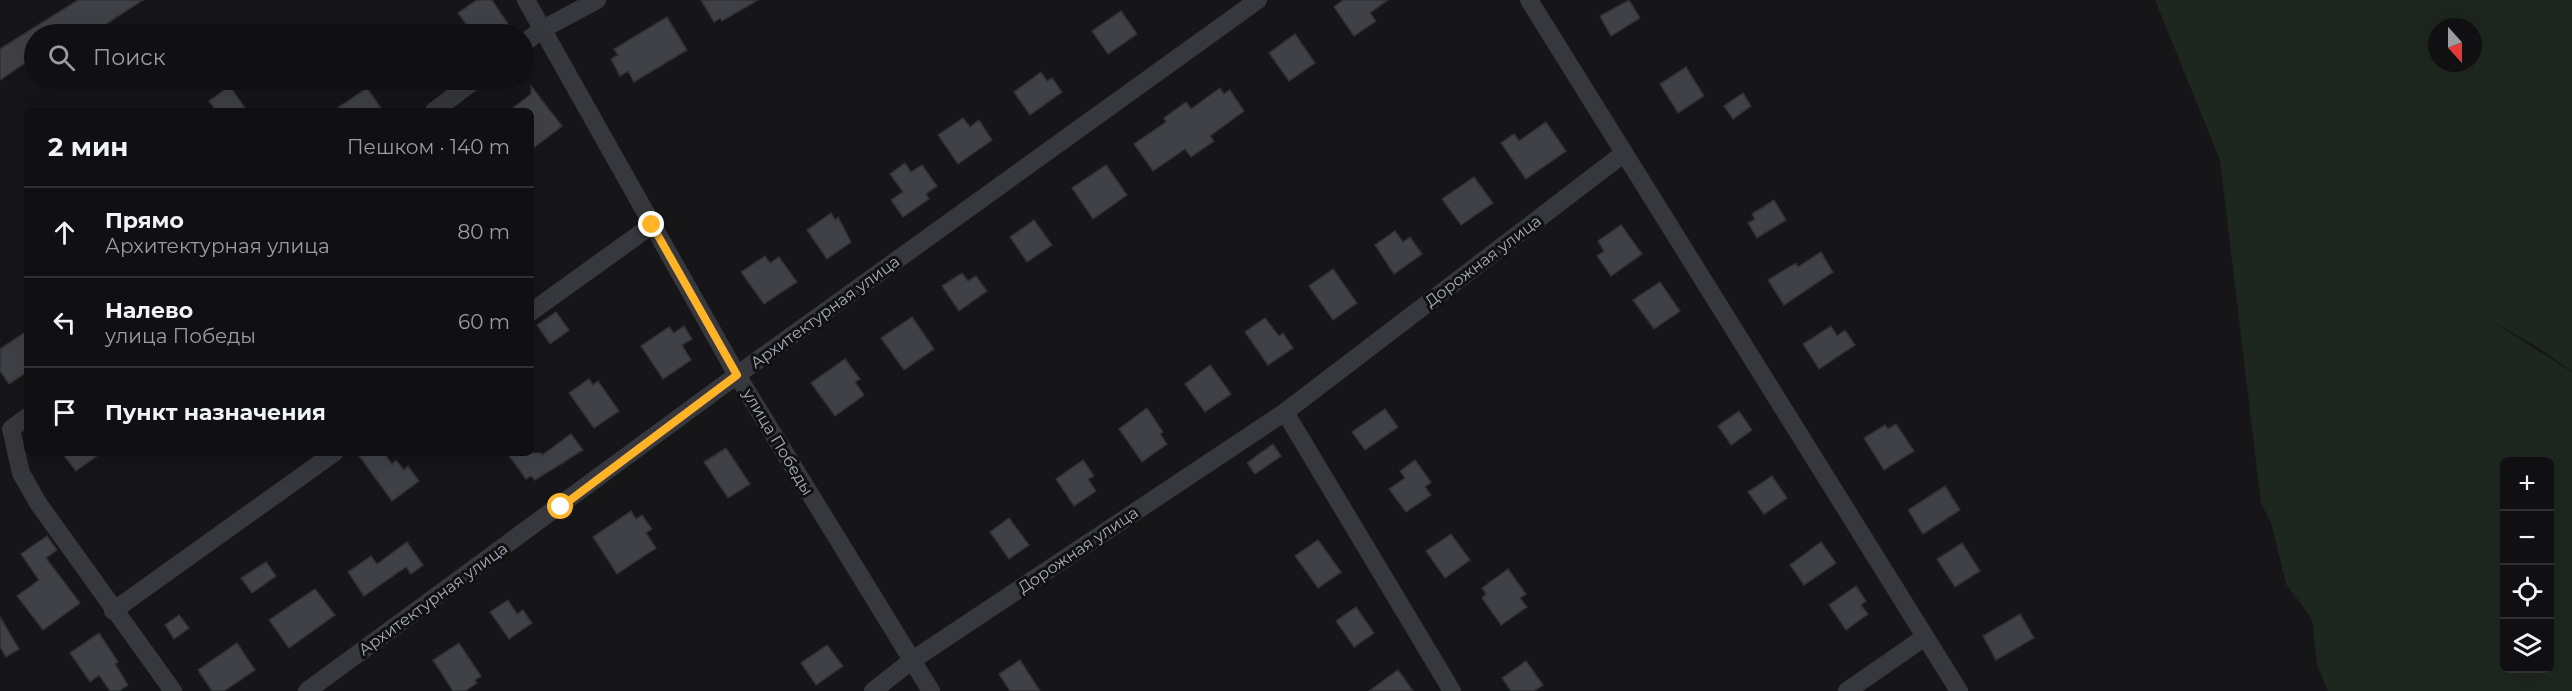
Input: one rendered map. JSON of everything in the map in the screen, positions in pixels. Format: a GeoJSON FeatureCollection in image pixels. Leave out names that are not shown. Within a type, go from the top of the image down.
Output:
{"type":"FeatureCollection","features":[{"type":"Feature","properties":{"kind":"street","name":"улица Победы"},"geometry":{"type":"LineString","coordinates":[[526,0],[737,375],[931,691]]}},
{"type":"Feature","properties":{"kind":"street"},"geometry":{"type":"LineString","coordinates":[[534,35],[597,0]]}},
{"type":"Feature","properties":{"kind":"street","name":"Архитектурная улица"},"geometry":{"type":"LineString","coordinates":[[307,691],[737,375],[1258,0]]}},
{"type":"Feature","properties":{"kind":"street"},"geometry":{"type":"LineString","coordinates":[[1529,0],[1959,691]]}},
{"type":"Feature","properties":{"kind":"street"},"geometry":{"type":"LineString","coordinates":[[438,108],[462,90]]}},
{"type":"Feature","properties":{"kind":"street","name":"Дорожная улица"},"geometry":{"type":"LineString","coordinates":[[873,691],[911,661],[1285,412],[1623,154]]}},
{"type":"Feature","properties":{"kind":"street"},"geometry":{"type":"LineString","coordinates":[[534,310],[652,225]]}},
{"type":"Feature","properties":{"kind":"street"},"geometry":{"type":"LineString","coordinates":[[1285,412],[1452,691]]}},
{"type":"Feature","properties":{"kind":"street"},"geometry":{"type":"LineString","coordinates":[[24,418],[5,424],[21,473],[114,611],[173,691]]}},
{"type":"Feature","properties":{"kind":"street"},"geometry":{"type":"LineString","coordinates":[[114,611],[330,456]]}},
{"type":"Feature","properties":{"kind":"street"},"geometry":{"type":"LineString","coordinates":[[1847,691],[1925,637]]}},
{"type":"Feature","properties":{"kind":"shaded area"},"geometry":{"type":"Polygon","coordinates":[[[2155,0],[2572,0],[2572,371],[2534,345],[2488,319],[2572,372],[2572,691],[2328,691],[2317,665],[2312,619],[2286,584],[2271,523],[2261,503],[2220,160],[2155,0]]]}},
{"type":"Feature","properties":{"kind":"building"},"geometry":{"type":"Polygon","coordinates":[[[78,0],[143,0],[106,24],[40,24],[78,0]]]}},
{"type":"Feature","properties":{"kind":"building"},"geometry":{"type":"Polygon","coordinates":[[[477,0],[492,0],[508,24],[466,24],[458,13],[477,0]]]}},
{"type":"Feature","properties":{"kind":"building"},"geometry":{"type":"Polygon","coordinates":[[[701,0],[758,0],[722,21],[720,18],[714,22],[701,0]]]}},
{"type":"Feature","properties":{"kind":"building"},"geometry":{"type":"Polygon","coordinates":[[[1343,0],[1388,0],[1370,13],[1376,21],[1354,36],[1334,7],[1343,0]]]}},
{"type":"Feature","properties":{"kind":"building"},"geometry":{"type":"Polygon","coordinates":[[[1629,0],[1640,18],[1611,36],[1600,16],[1629,0]]]}},
{"type":"Feature","properties":{"kind":"building"},"geometry":{"type":"Polygon","coordinates":[[[1121,11],[1137,34],[1108,54],[1092,31],[1121,11]]]}},
{"type":"Feature","properties":{"kind":"building"},"geometry":{"type":"Polygon","coordinates":[[[667,17],[687,50],[634,82],[628,71],[620,76],[611,59],[618,55],[614,49],[667,17]]]}},
{"type":"Feature","properties":{"kind":"building"},"geometry":{"type":"Polygon","coordinates":[[[24,34],[24,64],[0,80],[0,49],[24,34]]]}},
{"type":"Feature","properties":{"kind":"building"},"geometry":{"type":"Polygon","coordinates":[[[1295,34],[1315,63],[1289,81],[1269,53],[1295,34]]]}},
{"type":"Feature","properties":{"kind":"building"},"geometry":{"type":"Polygon","coordinates":[[[1686,67],[1704,96],[1678,113],[1660,84],[1686,67]]]}},
{"type":"Feature","properties":{"kind":"building"},"geometry":{"type":"Polygon","coordinates":[[[1041,72],[1047,81],[1052,78],[1062,92],[1030,115],[1014,92],[1041,72]]]}},
{"type":"Feature","properties":{"kind":"building"},"geometry":{"type":"Polygon","coordinates":[[[1220,88],[1224,94],[1230,90],[1244,111],[1210,136],[1214,141],[1191,157],[1185,149],[1153,171],[1134,144],[1166,122],[1164,118],[1186,102],[1191,109],[1220,88]]]}},
{"type":"Feature","properties":{"kind":"building"},"geometry":{"type":"Polygon","coordinates":[[[224,90],[233,90],[245,108],[214,108],[209,101],[224,90]]]}},
{"type":"Feature","properties":{"kind":"building"},"geometry":{"type":"Polygon","coordinates":[[[364,90],[368,90],[381,108],[337,108],[364,90]]]}},
{"type":"Feature","properties":{"kind":"building"},"geometry":{"type":"Polygon","coordinates":[[[531,90],[534,90],[562,126],[534,148],[534,108],[513,108],[531,94],[531,90]]]}},
{"type":"Feature","properties":{"kind":"building"},"geometry":{"type":"Polygon","coordinates":[[[1743,93],[1751,106],[1733,119],[1724,106],[1743,93]]]}},
{"type":"Feature","properties":{"kind":"building"},"geometry":{"type":"Polygon","coordinates":[[[963,118],[970,127],[979,120],[992,140],[958,164],[938,135],[963,118]]]}},
{"type":"Feature","properties":{"kind":"building"},"geometry":{"type":"Polygon","coordinates":[[[1546,122],[1566,151],[1526,179],[1501,143],[1514,134],[1519,141],[1546,122]]]}},
{"type":"Feature","properties":{"kind":"building"},"geometry":{"type":"Polygon","coordinates":[[[905,163],[911,172],[922,165],[937,186],[926,194],[929,199],[903,217],[891,200],[903,192],[890,174],[905,163]]]}},
{"type":"Feature","properties":{"kind":"building"},"geometry":{"type":"Polygon","coordinates":[[[1106,165],[1127,195],[1093,219],[1072,188],[1106,165]]]}},
{"type":"Feature","properties":{"kind":"building"},"geometry":{"type":"Polygon","coordinates":[[[1474,177],[1493,203],[1461,225],[1442,199],[1474,177]]]}},
{"type":"Feature","properties":{"kind":"building"},"geometry":{"type":"Polygon","coordinates":[[[1774,200],[1786,220],[1757,238],[1748,223],[1755,219],[1752,214],[1774,200]]]}},
{"type":"Feature","properties":{"kind":"building"},"geometry":{"type":"Polygon","coordinates":[[[831,213],[835,220],[838,217],[851,242],[827,259],[807,230],[831,213]]]}},
{"type":"Feature","properties":{"kind":"building"},"geometry":{"type":"Polygon","coordinates":[[[1034,220],[1052,245],[1027,262],[1010,237],[1034,220]]]}},
{"type":"Feature","properties":{"kind":"building"},"geometry":{"type":"Polygon","coordinates":[[[1621,225],[1642,254],[1611,276],[1597,256],[1604,251],[1598,241],[1621,225]]]}},
{"type":"Feature","properties":{"kind":"building"},"geometry":{"type":"Polygon","coordinates":[[[1395,231],[1403,242],[1410,237],[1422,254],[1394,274],[1375,245],[1395,231]]]}},
{"type":"Feature","properties":{"kind":"building"},"geometry":{"type":"Polygon","coordinates":[[[1821,252],[1833,272],[1784,305],[1768,280],[1796,263],[1798,267],[1821,252]]]}},
{"type":"Feature","properties":{"kind":"building"},"geometry":{"type":"Polygon","coordinates":[[[765,256],[770,263],[779,257],[797,282],[764,304],[741,272],[765,256]]]}},
{"type":"Feature","properties":{"kind":"building"},"geometry":{"type":"Polygon","coordinates":[[[1333,269],[1357,303],[1333,320],[1309,286],[1333,269]]]}},
{"type":"Feature","properties":{"kind":"building"},"geometry":{"type":"Polygon","coordinates":[[[962,273],[968,281],[976,276],[987,291],[959,311],[942,286],[962,273]]]}},
{"type":"Feature","properties":{"kind":"building"},"geometry":{"type":"Polygon","coordinates":[[[1660,282],[1680,311],[1654,329],[1633,300],[1660,282]]]}},
{"type":"Feature","properties":{"kind":"building"},"geometry":{"type":"Polygon","coordinates":[[[556,312],[569,330],[550,344],[537,325],[556,312]]]}},
{"type":"Feature","properties":{"kind":"building"},"geometry":{"type":"Polygon","coordinates":[[[912,317],[934,349],[904,370],[881,338],[912,317]]]}},
{"type":"Feature","properties":{"kind":"building"},"geometry":{"type":"Polygon","coordinates":[[[1265,318],[1279,336],[1283,333],[1293,348],[1268,365],[1245,332],[1265,318]]]}},
{"type":"Feature","properties":{"kind":"building"},"geometry":{"type":"Polygon","coordinates":[[[684,326],[692,339],[682,345],[691,360],[663,379],[641,346],[669,327],[674,333],[684,326]]]}},
{"type":"Feature","properties":{"kind":"building"},"geometry":{"type":"Polygon","coordinates":[[[1831,326],[1837,336],[1845,330],[1855,345],[1819,369],[1803,344],[1831,326]]]}},
{"type":"Feature","properties":{"kind":"building"},"geometry":{"type":"Polygon","coordinates":[[[24,333],[24,374],[9,384],[0,371],[0,349],[24,333]]]}},
{"type":"Feature","properties":{"kind":"building"},"geometry":{"type":"Polygon","coordinates":[[[845,359],[860,379],[855,382],[864,395],[835,416],[811,383],[845,359]]]}},
{"type":"Feature","properties":{"kind":"building"},"geometry":{"type":"Polygon","coordinates":[[[1210,365],[1231,394],[1205,412],[1185,384],[1210,365]]]}},
{"type":"Feature","properties":{"kind":"building"},"geometry":{"type":"Polygon","coordinates":[[[589,379],[593,385],[598,381],[619,411],[594,428],[569,393],[589,379]]]}},
{"type":"Feature","properties":{"kind":"building"},"geometry":{"type":"Polygon","coordinates":[[[1147,408],[1163,432],[1160,434],[1167,444],[1142,462],[1119,429],[1147,408]]]}},
{"type":"Feature","properties":{"kind":"building"},"geometry":{"type":"Polygon","coordinates":[[[1385,409],[1398,427],[1365,450],[1352,432],[1385,409]]]}},
{"type":"Feature","properties":{"kind":"building"},"geometry":{"type":"Polygon","coordinates":[[[1739,411],[1752,430],[1731,445],[1718,426],[1739,411]]]}},
{"type":"Feature","properties":{"kind":"building"},"geometry":{"type":"Polygon","coordinates":[[[1896,424],[1914,451],[1884,470],[1864,438],[1885,425],[1888,429],[1896,424]]]}},
{"type":"Feature","properties":{"kind":"building"},"geometry":{"type":"Polygon","coordinates":[[[571,434],[583,450],[535,480],[531,476],[526,479],[509,456],[534,456],[534,453],[542,455],[571,434]]]}},
{"type":"Feature","properties":{"kind":"building"},"geometry":{"type":"Polygon","coordinates":[[[1273,444],[1281,456],[1255,474],[1247,463],[1273,444]]]}},
{"type":"Feature","properties":{"kind":"building"},"geometry":{"type":"Polygon","coordinates":[[[726,448],[750,484],[728,498],[704,462],[726,448]]]}},
{"type":"Feature","properties":{"kind":"building"},"geometry":{"type":"Polygon","coordinates":[[[64,456],[97,456],[76,471],[64,456]]]}},
{"type":"Feature","properties":{"kind":"building"},"geometry":{"type":"Polygon","coordinates":[[[359,456],[386,456],[392,464],[396,460],[404,470],[408,466],[419,481],[392,501],[359,456]]]}},
{"type":"Feature","properties":{"kind":"building"},"geometry":{"type":"Polygon","coordinates":[[[1083,460],[1094,476],[1088,479],[1096,491],[1074,506],[1056,479],[1083,460]]]}},
{"type":"Feature","properties":{"kind":"building"},"geometry":{"type":"Polygon","coordinates":[[[1415,460],[1431,482],[1425,487],[1431,495],[1406,512],[1389,489],[1405,478],[1400,471],[1415,460]]]}},
{"type":"Feature","properties":{"kind":"building"},"geometry":{"type":"Polygon","coordinates":[[[1772,476],[1787,498],[1764,514],[1748,492],[1772,476]]]}},
{"type":"Feature","properties":{"kind":"building"},"geometry":{"type":"Polygon","coordinates":[[[1945,486],[1960,510],[1923,534],[1908,510],[1945,486]]]}},
{"type":"Feature","properties":{"kind":"building"},"geometry":{"type":"Polygon","coordinates":[[[631,511],[636,519],[642,515],[652,529],[646,533],[656,548],[617,574],[593,537],[631,511]]]}},
{"type":"Feature","properties":{"kind":"building"},"geometry":{"type":"Polygon","coordinates":[[[1009,518],[1029,545],[1009,559],[990,532],[1009,518]]]}},
{"type":"Feature","properties":{"kind":"building"},"geometry":{"type":"Polygon","coordinates":[[[1451,534],[1470,560],[1445,578],[1426,551],[1451,534]]]}},
{"type":"Feature","properties":{"kind":"building"},"geometry":{"type":"Polygon","coordinates":[[[47,536],[57,550],[46,558],[80,603],[43,630],[17,596],[39,580],[21,554],[47,536]]]}},
{"type":"Feature","properties":{"kind":"building"},"geometry":{"type":"Polygon","coordinates":[[[1318,540],[1341,572],[1318,588],[1295,556],[1318,540]]]}},
{"type":"Feature","properties":{"kind":"building"},"geometry":{"type":"Polygon","coordinates":[[[407,542],[423,565],[411,574],[406,567],[364,596],[348,572],[371,556],[377,564],[407,542]]]}},
{"type":"Feature","properties":{"kind":"building"},"geometry":{"type":"Polygon","coordinates":[[[1821,542],[1836,563],[1804,585],[1790,565],[1821,542]]]}},
{"type":"Feature","properties":{"kind":"building"},"geometry":{"type":"Polygon","coordinates":[[[1962,543],[1980,571],[1955,587],[1937,559],[1962,543]]]}},
{"type":"Feature","properties":{"kind":"building"},"geometry":{"type":"Polygon","coordinates":[[[266,562],[276,576],[252,593],[241,578],[266,562]]]}},
{"type":"Feature","properties":{"kind":"building"},"geometry":{"type":"Polygon","coordinates":[[[1508,569],[1526,594],[1520,598],[1527,607],[1501,625],[1482,598],[1486,594],[1482,588],[1508,569]]]}},
{"type":"Feature","properties":{"kind":"building"},"geometry":{"type":"Polygon","coordinates":[[[1856,586],[1866,601],[1861,605],[1868,614],[1846,630],[1829,605],[1856,586]]]}},
{"type":"Feature","properties":{"kind":"building"},"geometry":{"type":"Polygon","coordinates":[[[315,589],[335,615],[289,648],[269,620],[315,589]]]}},
{"type":"Feature","properties":{"kind":"building"},"geometry":{"type":"Polygon","coordinates":[[[508,600],[517,614],[523,610],[532,623],[509,639],[490,612],[508,600]]]}},
{"type":"Feature","properties":{"kind":"building"},"geometry":{"type":"Polygon","coordinates":[[[1356,607],[1374,633],[1354,647],[1336,621],[1356,607]]]}},
{"type":"Feature","properties":{"kind":"building"},"geometry":{"type":"Polygon","coordinates":[[[2020,614],[2034,638],[1996,660],[1983,636],[2020,614]]]}},
{"type":"Feature","properties":{"kind":"building"},"geometry":{"type":"Polygon","coordinates":[[[179,615],[189,628],[174,639],[165,625],[179,615]]]}},
{"type":"Feature","properties":{"kind":"building"},"geometry":{"type":"Polygon","coordinates":[[[0,617],[19,649],[6,657],[0,647],[0,617]]]}},
{"type":"Feature","properties":{"kind":"building"},"geometry":{"type":"Polygon","coordinates":[[[99,633],[118,662],[115,664],[128,685],[119,691],[110,691],[99,675],[90,682],[70,653],[99,633]]]}},
{"type":"Feature","properties":{"kind":"building"},"geometry":{"type":"Polygon","coordinates":[[[237,643],[255,670],[224,691],[212,691],[198,670],[237,643]]]}},
{"type":"Feature","properties":{"kind":"building"},"geometry":{"type":"Polygon","coordinates":[[[459,643],[481,676],[475,680],[477,683],[465,691],[453,691],[433,660],[459,643]]]}},
{"type":"Feature","properties":{"kind":"building"},"geometry":{"type":"Polygon","coordinates":[[[827,645],[843,666],[816,685],[801,663],[827,645]]]}},
{"type":"Feature","properties":{"kind":"building"},"geometry":{"type":"Polygon","coordinates":[[[1020,660],[1040,691],[1010,691],[999,674],[1020,660]]]}},
{"type":"Feature","properties":{"kind":"building"},"geometry":{"type":"Polygon","coordinates":[[[1526,661],[1543,685],[1534,691],[1511,691],[1502,678],[1526,661]]]}},
{"type":"Feature","properties":{"kind":"building"},"geometry":{"type":"Polygon","coordinates":[[[1398,670],[1413,691],[1369,691],[1398,670]]]}},
{"type":"Feature","properties":{"kind":"route"},"geometry":{"type":"LineString","coordinates":[[561,507],[737,375],[652,225]]}}]}
